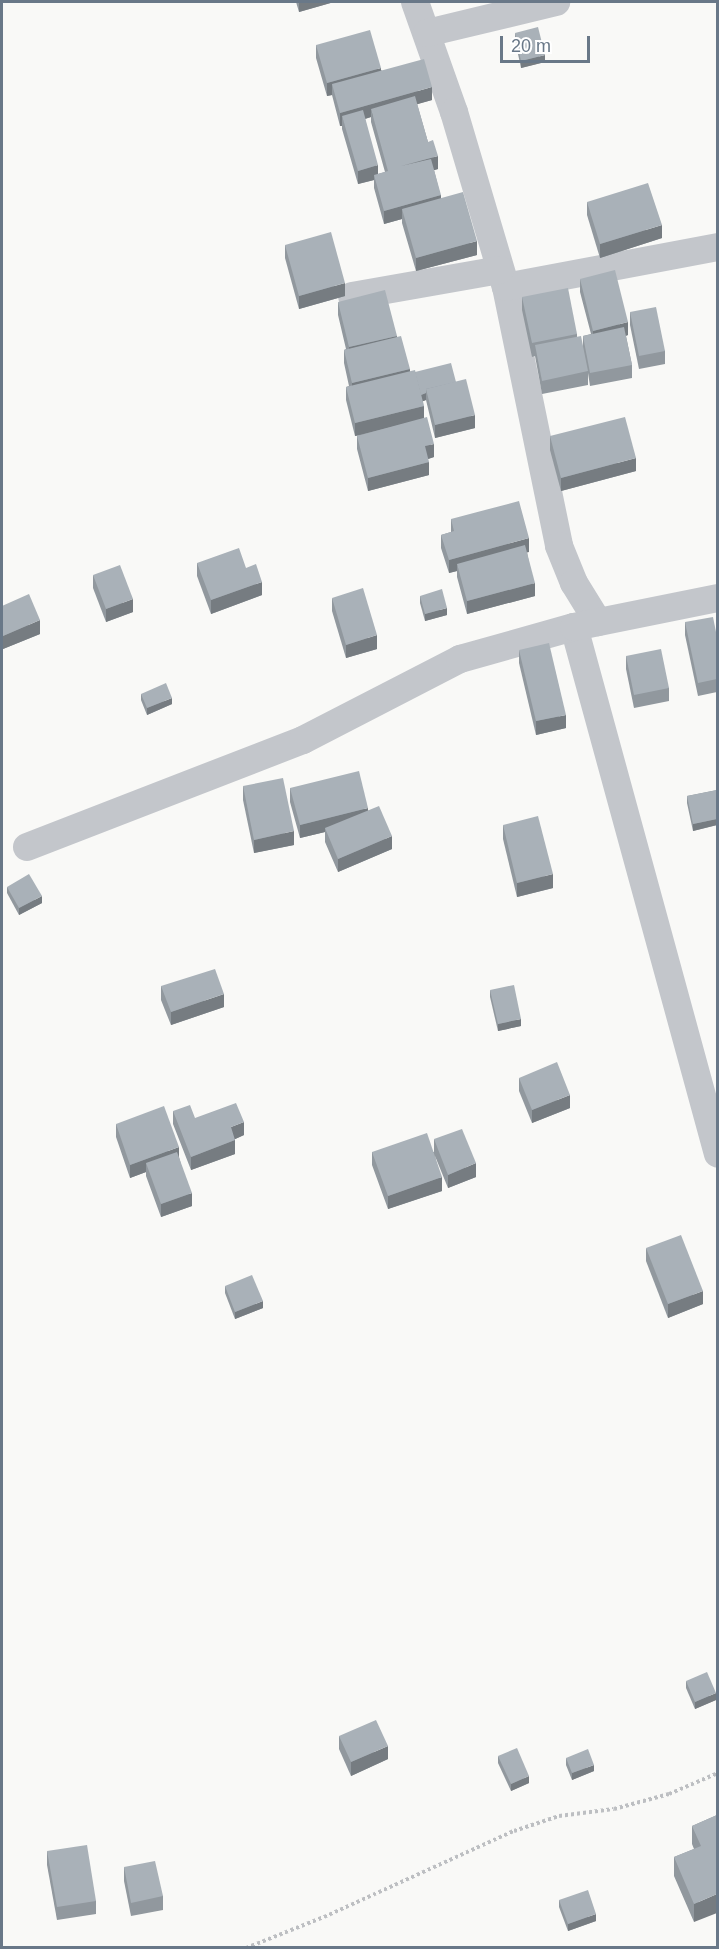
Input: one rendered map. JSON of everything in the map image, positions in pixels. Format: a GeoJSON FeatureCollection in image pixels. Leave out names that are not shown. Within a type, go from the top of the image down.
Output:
{"type":"FeatureCollection","features":[{"type":"Feature","properties":{"kind":"street"},"geometry":{"type":"LineString","coordinates":[[415,2],[427,33],[503,278],[559,546],[574,583],[586,625],[717,1154]]}},
{"type":"Feature","properties":{"kind":"street"},"geometry":{"type":"LineString","coordinates":[[427,33],[556,2]]}},
{"type":"Feature","properties":{"kind":"street"},"geometry":{"type":"LineString","coordinates":[[352,296],[503,278],[717,247]]}},
{"type":"Feature","properties":{"kind":"street"},"geometry":{"type":"LineString","coordinates":[[27,847],[303,740],[411,681],[460,659],[586,625],[717,598]]}},
{"type":"Feature","properties":{"kind":"path"},"geometry":{"type":"LineString","coordinates":[[246,1947],[324,1917],[514,1831],[559,1816],[636,1803],[717,1773]]}},
{"type":"Feature","properties":{"kind":"building"},"geometry":{"type":"Polygon","coordinates":[[[538,27],[545,55],[521,61],[515,33],[538,27]]]}},
{"type":"Feature","properties":{"kind":"building"},"geometry":{"type":"Polygon","coordinates":[[[370,30],[381,68],[327,83],[316,45],[370,30]]]}},
{"type":"Feature","properties":{"kind":"building"},"geometry":{"type":"Polygon","coordinates":[[[424,59],[432,87],[340,113],[332,84],[424,59]]]}},
{"type":"Feature","properties":{"kind":"building"},"geometry":{"type":"Polygon","coordinates":[[[415,96],[428,142],[433,140],[438,156],[401,166],[431,159],[441,195],[384,211],[374,175],[388,171],[371,109],[415,96]]]}},
{"type":"Feature","properties":{"kind":"building"},"geometry":{"type":"Polygon","coordinates":[[[363,110],[378,165],[358,171],[342,116],[363,110]]]}},
{"type":"Feature","properties":{"kind":"building"},"geometry":{"type":"Polygon","coordinates":[[[648,183],[662,225],[600,244],[587,202],[648,183]]]}},
{"type":"Feature","properties":{"kind":"building"},"geometry":{"type":"Polygon","coordinates":[[[463,192],[477,241],[416,258],[402,209],[463,192]]]}},
{"type":"Feature","properties":{"kind":"building"},"geometry":{"type":"Polygon","coordinates":[[[331,232],[345,283],[299,296],[285,245],[331,232]]]}},
{"type":"Feature","properties":{"kind":"building"},"geometry":{"type":"Polygon","coordinates":[[[615,270],[628,322],[593,331],[580,279],[615,270]]]}},
{"type":"Feature","properties":{"kind":"building"},"geometry":{"type":"Polygon","coordinates":[[[568,288],[577,334],[532,343],[522,297],[568,288]]]}},
{"type":"Feature","properties":{"kind":"building"},"geometry":{"type":"Polygon","coordinates":[[[385,290],[397,336],[349,347],[338,302],[385,290]]]}},
{"type":"Feature","properties":{"kind":"building"},"geometry":{"type":"Polygon","coordinates":[[[656,307],[665,351],[639,356],[630,312],[656,307]]]}},
{"type":"Feature","properties":{"kind":"building"},"geometry":{"type":"Polygon","coordinates":[[[624,327],[632,365],[590,373],[583,336],[624,327]]]}},
{"type":"Feature","properties":{"kind":"building"},"geometry":{"type":"Polygon","coordinates":[[[401,336],[410,369],[352,383],[344,350],[401,336]]]}},
{"type":"Feature","properties":{"kind":"building"},"geometry":{"type":"Polygon","coordinates":[[[581,336],[588,371],[542,381],[535,345],[581,336]]]}},
{"type":"Feature","properties":{"kind":"building"},"geometry":{"type":"Polygon","coordinates":[[[451,363],[456,382],[426,389],[426,393],[421,395],[415,372],[451,363]]]}},
{"type":"Feature","properties":{"kind":"building"},"geometry":{"type":"Polygon","coordinates":[[[415,370],[424,406],[355,423],[346,387],[415,370]]]}},
{"type":"Feature","properties":{"kind":"building"},"geometry":{"type":"Polygon","coordinates":[[[466,379],[475,415],[435,425],[426,389],[466,379]]]}},
{"type":"Feature","properties":{"kind":"building"},"geometry":{"type":"Polygon","coordinates":[[[427,417],[434,444],[425,446],[429,462],[368,478],[357,436],[427,417]]]}},
{"type":"Feature","properties":{"kind":"building"},"geometry":{"type":"Polygon","coordinates":[[[625,417],[636,458],[561,478],[550,436],[625,417]]]}},
{"type":"Feature","properties":{"kind":"building"},"geometry":{"type":"Polygon","coordinates":[[[519,501],[529,538],[449,560],[441,535],[454,531],[451,519],[519,501]]]}},
{"type":"Feature","properties":{"kind":"building"},"geometry":{"type":"Polygon","coordinates":[[[525,545],[535,583],[467,601],[457,564],[525,545]]]}},
{"type":"Feature","properties":{"kind":"building"},"geometry":{"type":"Polygon","coordinates":[[[239,548],[246,568],[256,564],[262,582],[211,600],[197,563],[239,548]]]}},
{"type":"Feature","properties":{"kind":"building"},"geometry":{"type":"Polygon","coordinates":[[[120,565],[133,599],[106,609],[93,575],[120,565]]]}},
{"type":"Feature","properties":{"kind":"building"},"geometry":{"type":"Polygon","coordinates":[[[363,588],[377,635],[346,645],[332,598],[363,588]]]}},
{"type":"Feature","properties":{"kind":"building"},"geometry":{"type":"Polygon","coordinates":[[[442,589],[447,608],[425,614],[420,596],[442,589]]]}},
{"type":"Feature","properties":{"kind":"building"},"geometry":{"type":"Polygon","coordinates":[[[29,594],[40,620],[3,636],[2,606],[29,594]]]}},
{"type":"Feature","properties":{"kind":"building"},"geometry":{"type":"Polygon","coordinates":[[[713,617],[717,637],[717,679],[698,683],[685,622],[713,617]]]}},
{"type":"Feature","properties":{"kind":"building"},"geometry":{"type":"Polygon","coordinates":[[[549,643],[566,715],[536,721],[519,650],[549,643]]]}},
{"type":"Feature","properties":{"kind":"building"},"geometry":{"type":"Polygon","coordinates":[[[661,649],[669,688],[634,695],[626,656],[661,649]]]}},
{"type":"Feature","properties":{"kind":"building"},"geometry":{"type":"Polygon","coordinates":[[[166,683],[172,698],[147,708],[141,694],[166,683]]]}},
{"type":"Feature","properties":{"kind":"building"},"geometry":{"type":"Polygon","coordinates":[[[359,771],[368,808],[300,825],[290,788],[359,771]]]}},
{"type":"Feature","properties":{"kind":"building"},"geometry":{"type":"Polygon","coordinates":[[[283,778],[294,831],[254,840],[243,786],[283,778]]]}},
{"type":"Feature","properties":{"kind":"building"},"geometry":{"type":"Polygon","coordinates":[[[717,790],[717,819],[693,824],[687,796],[717,790]]]}},
{"type":"Feature","properties":{"kind":"building"},"geometry":{"type":"Polygon","coordinates":[[[379,806],[392,836],[338,859],[325,828],[379,806]]]}},
{"type":"Feature","properties":{"kind":"building"},"geometry":{"type":"Polygon","coordinates":[[[538,816],[553,874],[517,883],[503,825],[538,816]]]}},
{"type":"Feature","properties":{"kind":"building"},"geometry":{"type":"Polygon","coordinates":[[[29,874],[42,896],[19,908],[7,887],[29,874]]]}},
{"type":"Feature","properties":{"kind":"building"},"geometry":{"type":"Polygon","coordinates":[[[215,969],[224,994],[171,1012],[161,986],[215,969]]]}},
{"type":"Feature","properties":{"kind":"building"},"geometry":{"type":"Polygon","coordinates":[[[514,985],[521,1019],[498,1024],[490,990],[514,985]]]}},
{"type":"Feature","properties":{"kind":"building"},"geometry":{"type":"Polygon","coordinates":[[[557,1062],[570,1095],[532,1110],[519,1078],[557,1062]]]}},
{"type":"Feature","properties":{"kind":"building"},"geometry":{"type":"Polygon","coordinates":[[[236,1103],[244,1122],[231,1127],[235,1140],[191,1157],[173,1111],[190,1105],[195,1118],[236,1103]]]}},
{"type":"Feature","properties":{"kind":"building"},"geometry":{"type":"Polygon","coordinates":[[[164,1106],[179,1147],[130,1165],[116,1124],[164,1106]]]}},
{"type":"Feature","properties":{"kind":"building"},"geometry":{"type":"Polygon","coordinates":[[[462,1129],[476,1163],[448,1175],[434,1139],[462,1129]]]}},
{"type":"Feature","properties":{"kind":"building"},"geometry":{"type":"Polygon","coordinates":[[[427,1133],[442,1177],[388,1196],[372,1152],[427,1133]]]}},
{"type":"Feature","properties":{"kind":"building"},"geometry":{"type":"Polygon","coordinates":[[[177,1152],[192,1193],[161,1204],[146,1163],[177,1152]]]}},
{"type":"Feature","properties":{"kind":"building"},"geometry":{"type":"Polygon","coordinates":[[[681,1235],[703,1291],[668,1304],[646,1248],[681,1235]]]}},
{"type":"Feature","properties":{"kind":"building"},"geometry":{"type":"Polygon","coordinates":[[[252,1275],[263,1301],[235,1312],[225,1286],[252,1275]]]}},
{"type":"Feature","properties":{"kind":"building"},"geometry":{"type":"Polygon","coordinates":[[[707,1672],[716,1693],[695,1702],[686,1681],[707,1672]]]}},
{"type":"Feature","properties":{"kind":"building"},"geometry":{"type":"Polygon","coordinates":[[[376,1720],[388,1746],[351,1762],[339,1736],[376,1720]]]}},
{"type":"Feature","properties":{"kind":"building"},"geometry":{"type":"Polygon","coordinates":[[[517,1748],[529,1776],[511,1784],[498,1756],[517,1748]]]}},
{"type":"Feature","properties":{"kind":"building"},"geometry":{"type":"Polygon","coordinates":[[[588,1749],[594,1765],[572,1773],[566,1758],[588,1749]]]}},
{"type":"Feature","properties":{"kind":"building"},"geometry":{"type":"Polygon","coordinates":[[[717,1815],[717,1894],[694,1904],[674,1857],[701,1846],[692,1826],[717,1815]]]}},
{"type":"Feature","properties":{"kind":"building"},"geometry":{"type":"Polygon","coordinates":[[[87,1845],[96,1901],[57,1907],[47,1851],[87,1845]]]}},
{"type":"Feature","properties":{"kind":"building"},"geometry":{"type":"Polygon","coordinates":[[[155,1861],[163,1896],[131,1903],[124,1867],[155,1861]]]}},
{"type":"Feature","properties":{"kind":"building"},"geometry":{"type":"Polygon","coordinates":[[[588,1890],[596,1914],[568,1924],[559,1900],[588,1890]]]}}]}
